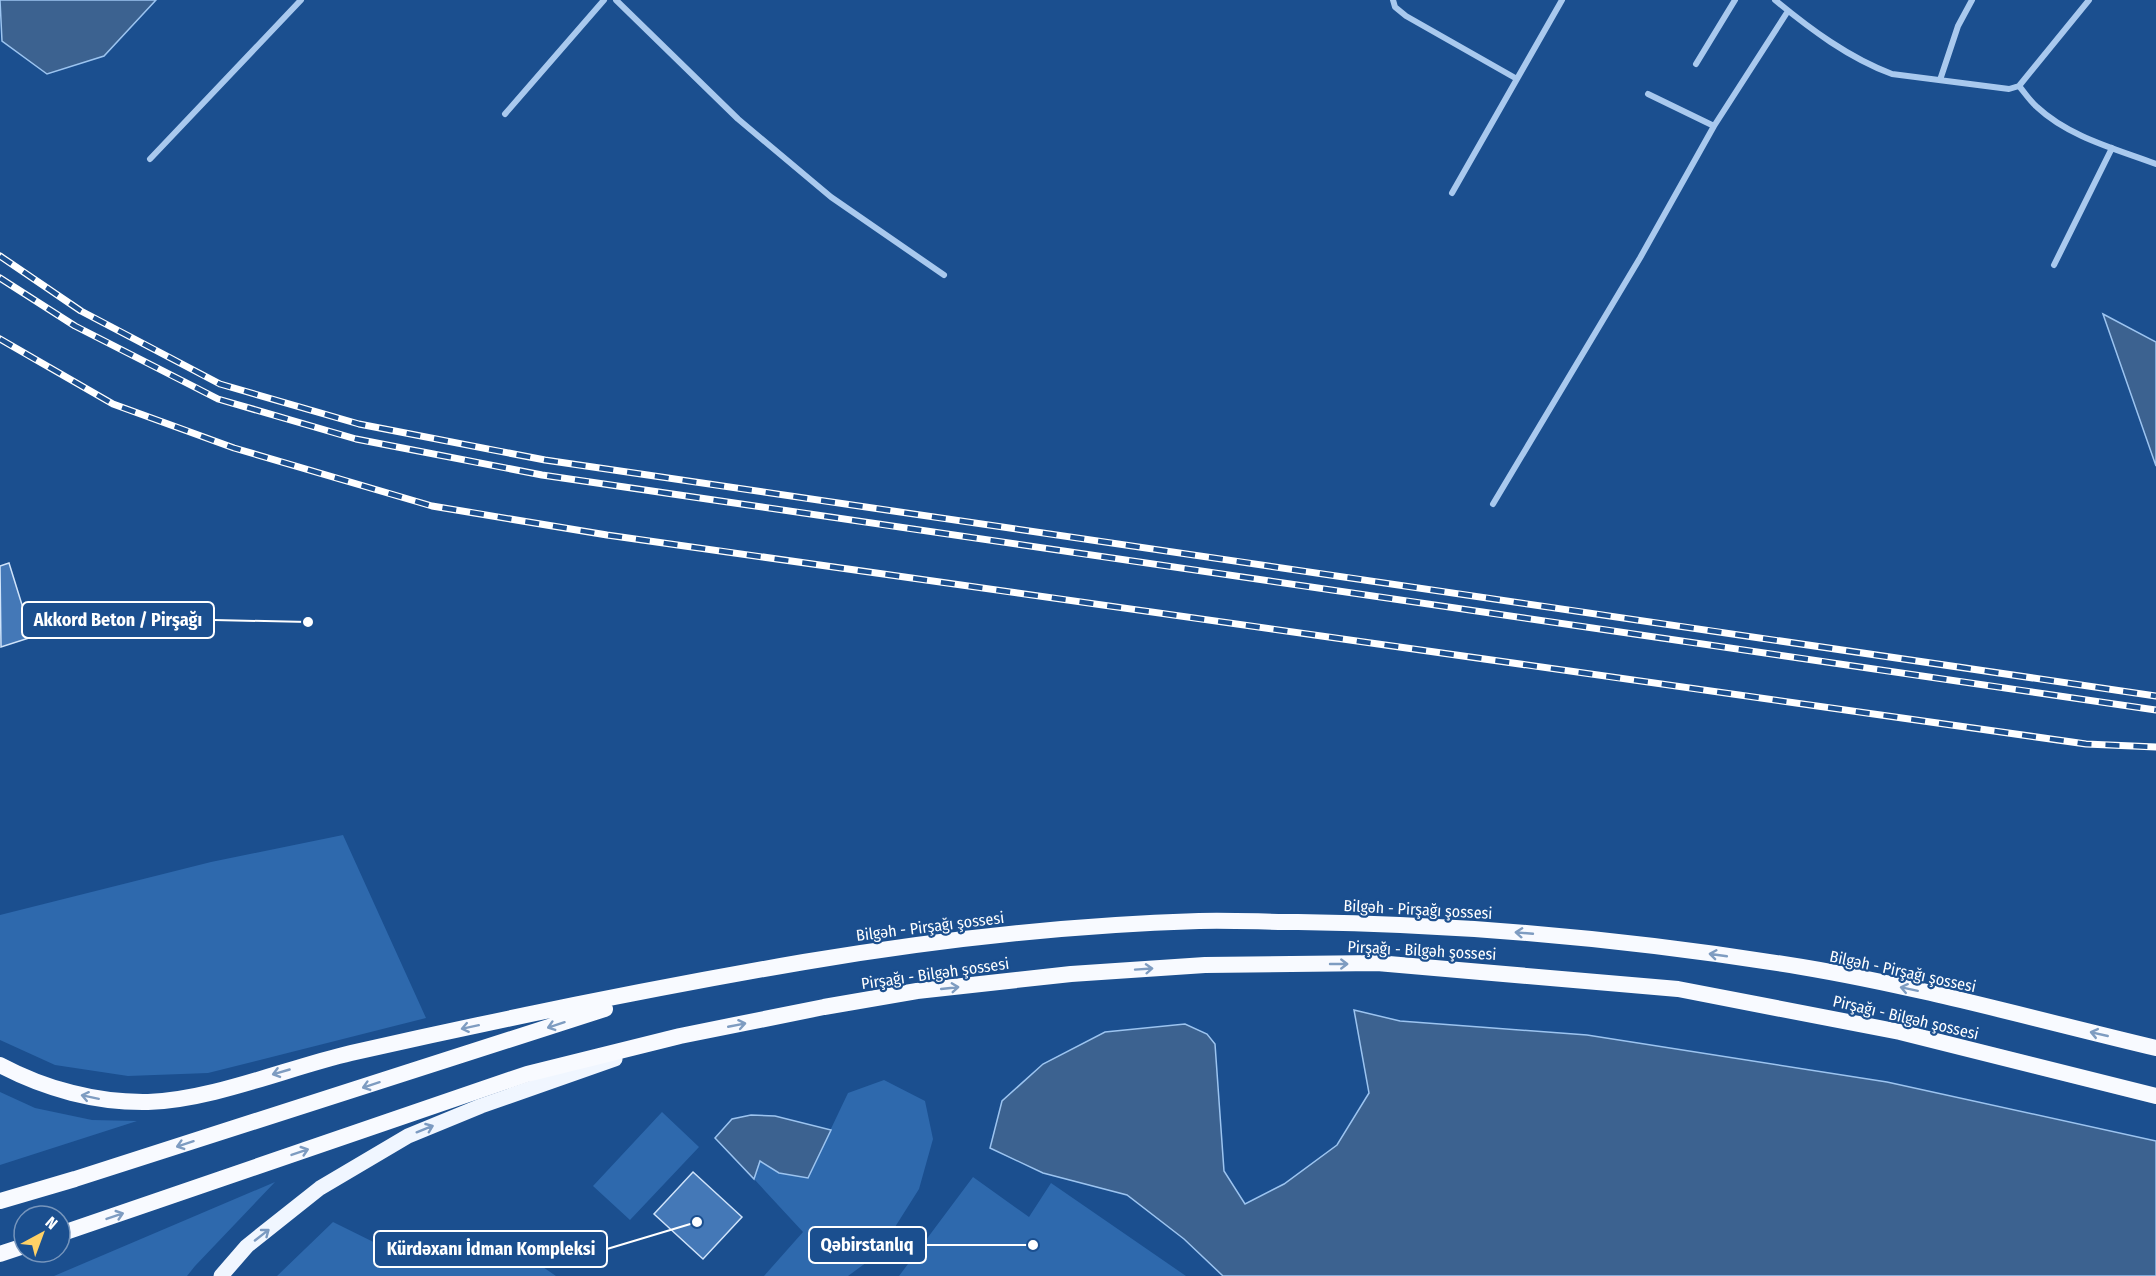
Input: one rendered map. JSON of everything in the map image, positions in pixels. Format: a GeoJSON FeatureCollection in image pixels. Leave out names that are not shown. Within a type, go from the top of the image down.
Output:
{"type":"FeatureCollection","features":[{"type":"Feature","properties":{"kind":"highway","name":"Bilgəh - Pirşağı şossesi"},"geometry":{"type":"LineString","coordinates":[[672,987],[805,962],[946,940],[1078,927],[1202,921],[1373,923],[1526,933],[1683,950],[1805,968],[1914,990],[2156,1048]]}},
{"type":"Feature","properties":{"kind":"highway","name":"Pirşağı - Bilgəh şossesi"},"geometry":{"type":"LineString","coordinates":[[72,1230],[527,1074],[680,1036],[917,991],[1071,974],[1205,964],[1377,963],[1678,989],[1900,1032],[2156,1095]]}},
{"type":"Feature","properties":{"kind":"highway"},"geometry":{"type":"LineString","coordinates":[[0,1065],[61,1090],[95,1098],[155,1102],[228,1087],[318,1061],[410,1040],[672,987]]}},
{"type":"Feature","properties":{"kind":"highway"},"geometry":{"type":"LineString","coordinates":[[0,1201],[86,1176],[672,987]]}},
{"type":"Feature","properties":{"kind":"main road"},"geometry":{"type":"LineString","coordinates":[[221,1276],[247,1246],[321,1188],[408,1136],[481,1106],[680,1036]]}},
{"type":"Feature","properties":{"kind":"street"},"geometry":{"type":"LineString","coordinates":[[150,159],[301,0]]}},
{"type":"Feature","properties":{"kind":"street"},"geometry":{"type":"LineString","coordinates":[[505,114],[604,0]]}},
{"type":"Feature","properties":{"kind":"street"},"geometry":{"type":"LineString","coordinates":[[616,0],[738,119],[805,176],[831,197],[944,275]]}},
{"type":"Feature","properties":{"kind":"street"},"geometry":{"type":"LineString","coordinates":[[1393,0],[1395,7],[1406,16],[1517,79]]}},
{"type":"Feature","properties":{"kind":"street"},"geometry":{"type":"LineString","coordinates":[[1452,193],[1562,0]]}},
{"type":"Feature","properties":{"kind":"street"},"geometry":{"type":"LineString","coordinates":[[1696,64],[1735,0]]}},
{"type":"Feature","properties":{"kind":"street"},"geometry":{"type":"LineString","coordinates":[[1774,0],[1842,50],[1874,67],[1892,74],[1969,83],[1996,89],[2019,86],[2089,0]]}},
{"type":"Feature","properties":{"kind":"street"},"geometry":{"type":"LineString","coordinates":[[1940,80],[1958,26],[1972,0]]}},
{"type":"Feature","properties":{"kind":"street"},"geometry":{"type":"LineString","coordinates":[[1493,504],[1640,258],[1714,126],[1788,11]]}},
{"type":"Feature","properties":{"kind":"street"},"geometry":{"type":"LineString","coordinates":[[2019,86],[2037,107],[2058,123],[2112,148],[2156,164]]}},
{"type":"Feature","properties":{"kind":"street"},"geometry":{"type":"LineString","coordinates":[[1648,94],[1714,126]]}},
{"type":"Feature","properties":{"kind":"street"},"geometry":{"type":"LineString","coordinates":[[2054,265],[2112,148]]}},
{"type":"Feature","properties":{"kind":"shaded area"},"geometry":{"type":"Polygon","coordinates":[[[0,0],[156,0],[104,56],[47,74],[2,41],[0,0]]]}},
{"type":"Feature","properties":{"kind":"shaded area"},"geometry":{"type":"Polygon","coordinates":[[[2103,314],[2156,342],[2156,466],[2103,314]]]}},
{"type":"Feature","properties":{"kind":"shaded area"},"geometry":{"type":"Polygon","coordinates":[[[343,835],[426,1018],[208,1073],[128,1076],[55,1065],[0,1040],[0,915],[211,862],[343,835]]]}},
{"type":"Feature","properties":{"kind":"shaded area"},"geometry":{"type":"Polygon","coordinates":[[[1354,1010],[1400,1021],[1587,1035],[1887,1082],[2156,1141],[2156,1276],[1223,1276],[1184,1239],[1127,1195],[1043,1173],[990,1148],[1002,1101],[1043,1064],[1105,1032],[1185,1024],[1207,1034],[1215,1044],[1224,1171],[1245,1204],[1284,1184],[1337,1145],[1369,1093],[1354,1010]]]}},
{"type":"Feature","properties":{"kind":"shaded area"},"geometry":{"type":"Polygon","coordinates":[[[884,1080],[925,1101],[933,1139],[919,1189],[878,1254],[848,1276],[764,1276],[803,1232],[754,1179],[760,1161],[779,1173],[808,1177],[848,1093],[884,1080]]]}},
{"type":"Feature","properties":{"kind":"shaded area"},"geometry":{"type":"Polygon","coordinates":[[[0,1092],[35,1108],[92,1120],[137,1121],[0,1165],[0,1092]]]}},
{"type":"Feature","properties":{"kind":"shaded area"},"geometry":{"type":"Polygon","coordinates":[[[662,1112],[699,1147],[630,1220],[593,1186],[662,1112]]]}},
{"type":"Feature","properties":{"kind":"shaded area"},"geometry":{"type":"Polygon","coordinates":[[[751,1115],[775,1116],[831,1130],[808,1178],[779,1173],[760,1161],[754,1179],[715,1138],[732,1119],[751,1115]]]}},
{"type":"Feature","properties":{"kind":"shaded area"},"geometry":{"type":"Polygon","coordinates":[[[973,1177],[1029,1217],[1051,1183],[1186,1276],[899,1276],[973,1177]]]}},
{"type":"Feature","properties":{"kind":"shaded area"},"geometry":{"type":"Polygon","coordinates":[[[275,1182],[187,1276],[54,1276],[275,1182]]]}},
{"type":"Feature","properties":{"kind":"shaded area"},"geometry":{"type":"Polygon","coordinates":[[[333,1222],[418,1264],[458,1230],[505,1241],[556,1276],[277,1276],[333,1222]]]}},
{"type":"Feature","properties":{"kind":"building"},"geometry":{"type":"Polygon","coordinates":[[[9,563],[32,637],[1,647],[0,566],[9,563]]]}},
{"type":"Feature","properties":{"kind":"building"},"geometry":{"type":"Polygon","coordinates":[[[693,1172],[742,1217],[703,1259],[654,1214],[693,1172]]]}},
{"type":"Feature","properties":{"kind":"railway"},"geometry":{"type":"LineString","coordinates":[[0,256],[81,311],[220,384],[359,424],[545,460],[2156,696]]}},
{"type":"Feature","properties":{"kind":"railway"},"geometry":{"type":"LineString","coordinates":[[0,278],[75,326],[218,399],[356,439],[542,475],[2156,710]]}},
{"type":"Feature","properties":{"kind":"railway"},"geometry":{"type":"LineString","coordinates":[[0,339],[113,404],[234,448],[432,506],[607,535],[2086,744],[2156,747]]}},
{"type":"Feature","properties":{"kind":"place","name":"Akkord Beton / Pirşağı"},"geometry":{"type":"Point","coordinates":[308,622]}},
{"type":"Feature","properties":{"kind":"place","name":"Kürdəxanı İdman Kompleksi"},"geometry":{"type":"Point","coordinates":[697,1222]}},
{"type":"Feature","properties":{"kind":"place","name":"Qəbirstanlıq"},"geometry":{"type":"Point","coordinates":[1033,1245]}}]}
